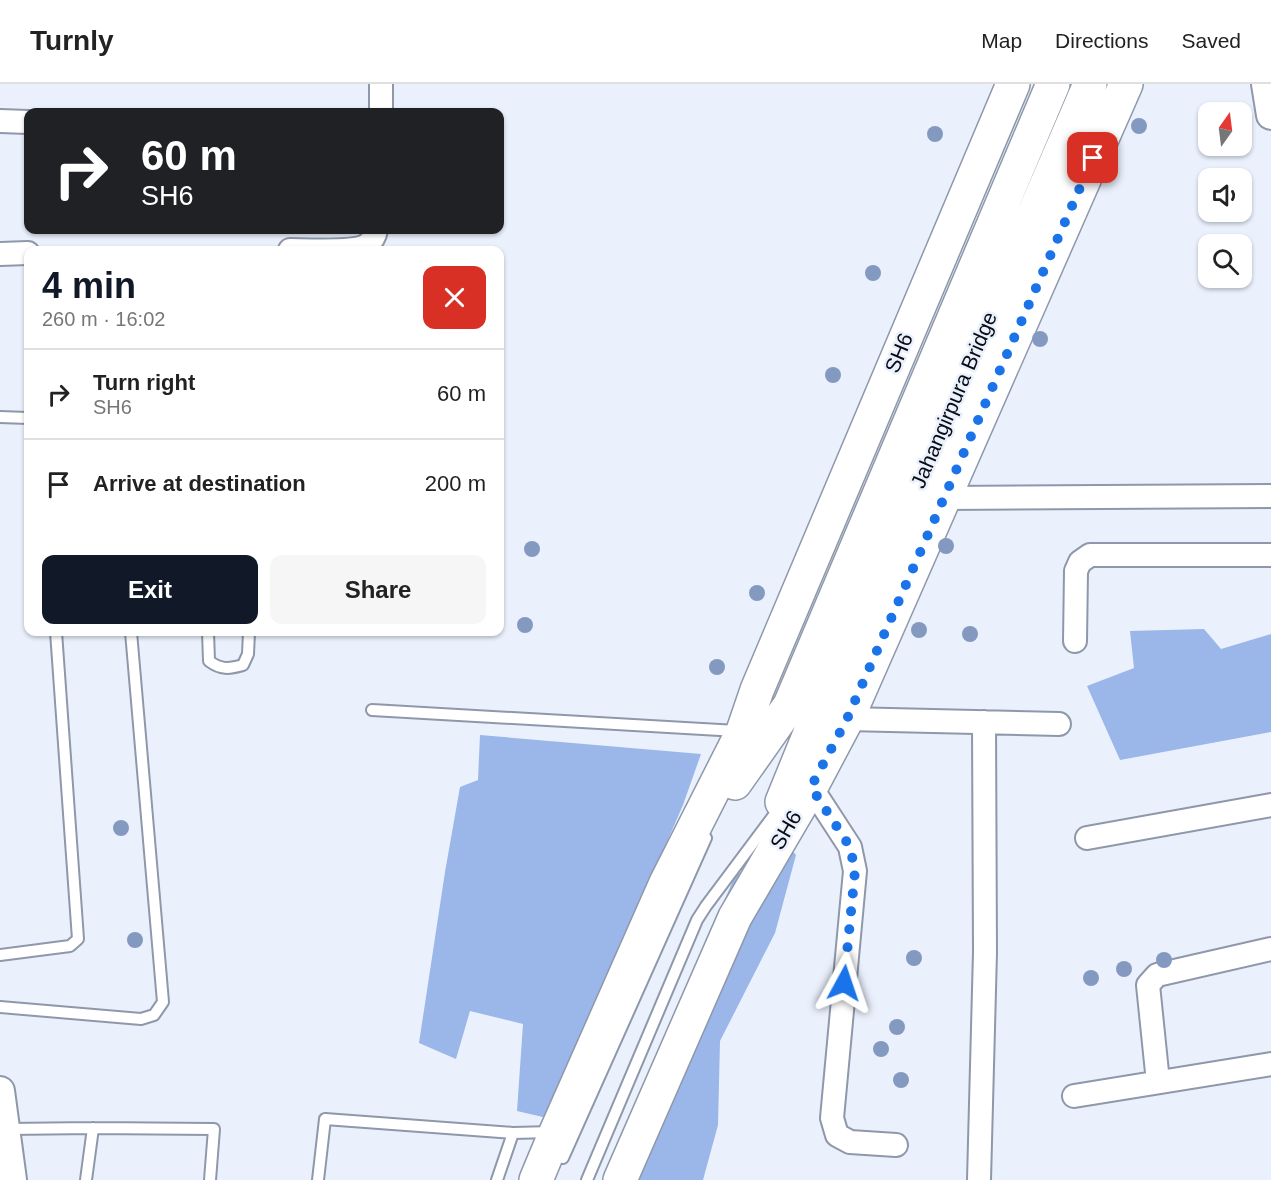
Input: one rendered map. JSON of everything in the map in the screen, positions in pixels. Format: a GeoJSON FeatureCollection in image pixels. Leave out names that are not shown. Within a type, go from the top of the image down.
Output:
{"type":"FeatureCollection","features":[{"type":"Feature","properties":{"kind":"main road","name":"SH6"},"geometry":{"type":"LineString","coordinates":[[547,1175],[556,1132],[666,883],[743,731],[757,690],[1013,84]]}},
{"type":"Feature","properties":{"kind":"main road","name":"Jahangirpura Bridge"},"geometry":{"type":"LineString","coordinates":[[818,713],[1053,84]]}},
{"type":"Feature","properties":{"kind":"main road","name":"Jahangirpura Bridge"},"geometry":{"type":"LineString","coordinates":[[818,713],[1090,84]]}},
{"type":"Feature","properties":{"kind":"main road","name":"SH6"},"geometry":{"type":"LineString","coordinates":[[620,1180],[735,917],[811,787],[818,713],[944,498],[1114,87]]}},
{"type":"Feature","properties":{"kind":"main road"},"geometry":{"type":"LineString","coordinates":[[735,917],[818,713]]}},
{"type":"Feature","properties":{"kind":"main road"},"geometry":{"type":"LineString","coordinates":[[666,883],[818,713]]}},
{"type":"Feature","properties":{"kind":"street"},"geometry":{"type":"LineString","coordinates":[[381,84],[381,108]]}},
{"type":"Feature","properties":{"kind":"street"},"geometry":{"type":"LineString","coordinates":[[0,121],[24,122]]}},
{"type":"Feature","properties":{"kind":"street"},"geometry":{"type":"LineString","coordinates":[[366,246],[375,234]]}},
{"type":"Feature","properties":{"kind":"street"},"geometry":{"type":"LineString","coordinates":[[0,254],[24,253]]}},
{"type":"Feature","properties":{"kind":"street"},"geometry":{"type":"LineString","coordinates":[[944,498],[1271,496]]}},
{"type":"Feature","properties":{"kind":"street"},"geometry":{"type":"LineString","coordinates":[[1075,641],[1076,571],[1080,562],[1090,555],[1271,555]]}},
{"type":"Feature","properties":{"kind":"street"},"geometry":{"type":"LineString","coordinates":[[818,713],[1059,724]]}},
{"type":"Feature","properties":{"kind":"street"},"geometry":{"type":"LineString","coordinates":[[979,1180],[986,952],[984,722]]}},
{"type":"Feature","properties":{"kind":"street"},"geometry":{"type":"LineString","coordinates":[[811,787],[850,847],[855,871],[832,1118],[837,1135],[850,1142],[897,1145]]}},
{"type":"Feature","properties":{"kind":"street"},"geometry":{"type":"LineString","coordinates":[[1088,838],[1271,805]]}},
{"type":"Feature","properties":{"kind":"street"},"geometry":{"type":"LineString","coordinates":[[1158,1082],[1148,985],[1156,975],[1271,950]]}},
{"type":"Feature","properties":{"kind":"street"},"geometry":{"type":"LineString","coordinates":[[1074,1096],[1271,1064]]}},
{"type":"Feature","properties":{"kind":"street"},"geometry":{"type":"LineString","coordinates":[[0,1091],[12,1180]]}},
{"type":"Feature","properties":{"kind":"lane"},"geometry":{"type":"LineString","coordinates":[[0,417],[24,417]]}},
{"type":"Feature","properties":{"kind":"lane"},"geometry":{"type":"LineString","coordinates":[[0,955],[70,946],[78,939],[56,636]]}},
{"type":"Feature","properties":{"kind":"lane"},"geometry":{"type":"LineString","coordinates":[[0,1008],[141,1019],[154,1015],[163,1002],[131,636]]}},
{"type":"Feature","properties":{"kind":"lane"},"geometry":{"type":"LineString","coordinates":[[208,636],[208,661],[217,667],[231,669],[243,665],[248,654],[249,636]]}},
{"type":"Feature","properties":{"kind":"lane"},"geometry":{"type":"LineString","coordinates":[[372,710],[743,731]]}},
{"type":"Feature","properties":{"kind":"lane"},"geometry":{"type":"LineString","coordinates":[[587,1180],[697,921],[780,807]]}},
{"type":"Feature","properties":{"kind":"lane"},"geometry":{"type":"LineString","coordinates":[[547,1175],[710,831]]}},
{"type":"Feature","properties":{"kind":"lane"},"geometry":{"type":"LineString","coordinates":[[318,1180],[326,1119],[513,1133],[556,1132]]}},
{"type":"Feature","properties":{"kind":"lane"},"geometry":{"type":"LineString","coordinates":[[86,1180],[93,1128]]}},
{"type":"Feature","properties":{"kind":"lane"},"geometry":{"type":"LineString","coordinates":[[5,1129],[214,1130],[210,1180]]}},
{"type":"Feature","properties":{"kind":"lane"},"geometry":{"type":"LineString","coordinates":[[497,1180],[513,1133]]}},
{"type":"Feature","properties":{"kind":"shaded area"},"geometry":{"type":"Polygon","coordinates":[[[1204,629],[1221,649],[1271,634],[1271,732],[1120,760],[1087,686],[1134,668],[1130,631],[1204,629]]]}},
{"type":"Feature","properties":{"kind":"shaded area"},"geometry":{"type":"Polygon","coordinates":[[[480,735],[701,754],[683,805],[547,1118],[517,1111],[523,1024],[470,1011],[456,1059],[419,1043],[460,787],[478,780],[480,735]]]}},
{"type":"Feature","properties":{"kind":"shaded area"},"geometry":{"type":"Polygon","coordinates":[[[787,845],[796,855],[775,933],[720,1041],[718,1125],[703,1180],[607,1180],[637,1100],[735,876],[787,845]]]}},
{"type":"Feature","properties":{"kind":"route"},"geometry":{"type":"LineString","coordinates":[[844,983],[855,871],[850,847],[811,787],[847,719],[1093,158]]}}]}
